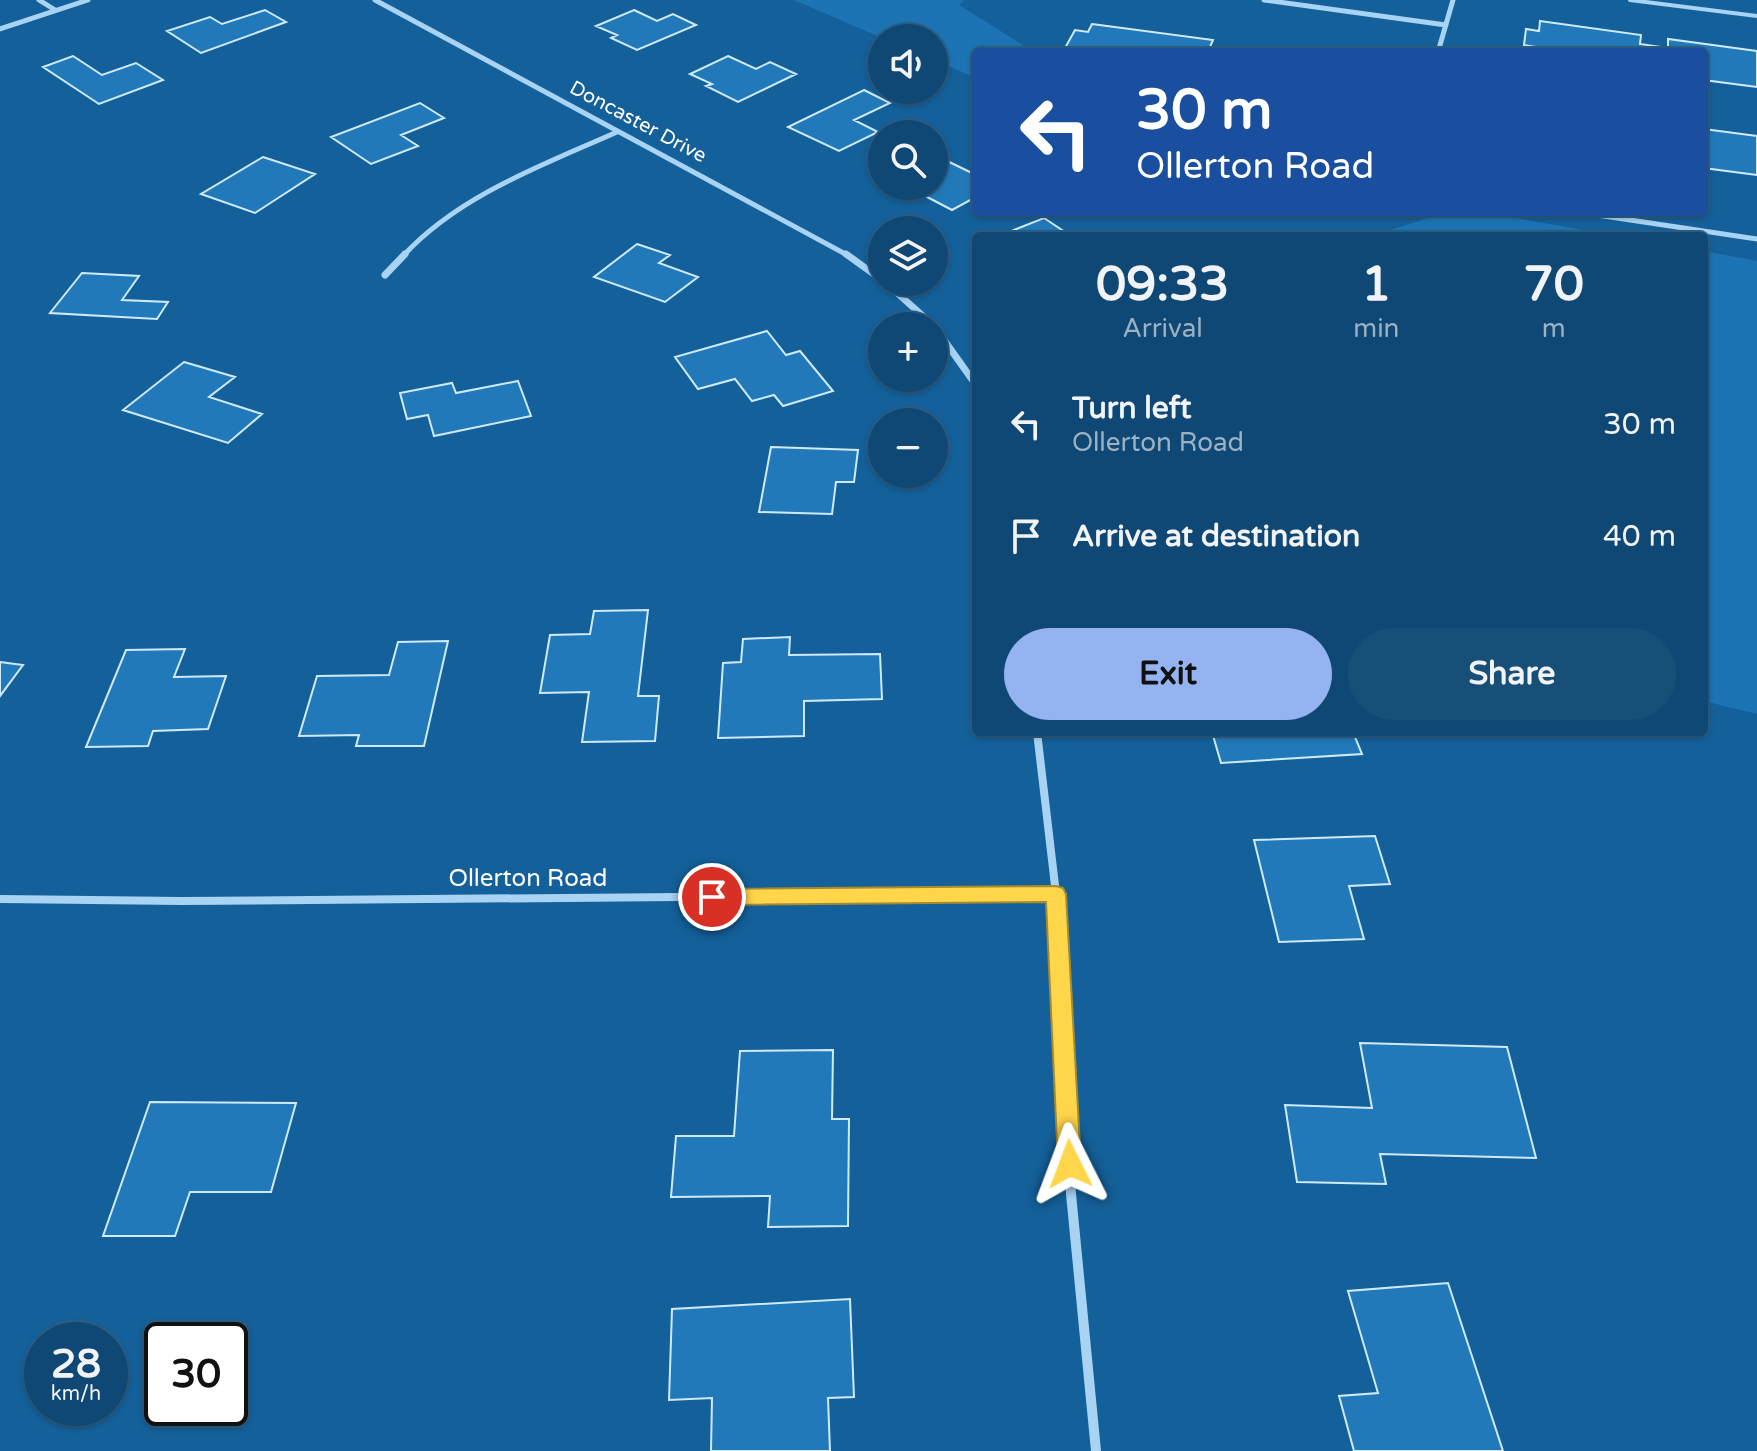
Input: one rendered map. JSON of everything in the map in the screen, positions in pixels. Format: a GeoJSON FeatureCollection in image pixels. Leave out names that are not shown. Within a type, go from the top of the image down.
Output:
{"type":"FeatureCollection","features":[{"type":"Feature","properties":{"kind":"street"},"geometry":{"type":"LineString","coordinates":[[39,0],[55,10]]}},
{"type":"Feature","properties":{"kind":"street"},"geometry":{"type":"LineString","coordinates":[[0,29],[88,0]]}},
{"type":"Feature","properties":{"kind":"street","name":"Doncaster Drive"},"geometry":{"type":"LineString","coordinates":[[375,0],[837,247],[868,269]]}},
{"type":"Feature","properties":{"kind":"street"},"geometry":{"type":"LineString","coordinates":[[1264,0],[1446,25]]}},
{"type":"Feature","properties":{"kind":"street"},"geometry":{"type":"LineString","coordinates":[[1439,48],[1453,0]]}},
{"type":"Feature","properties":{"kind":"street"},"geometry":{"type":"LineString","coordinates":[[385,275],[409,246],[440,220],[492,189],[617,132]]}},
{"type":"Feature","properties":{"kind":"street"},"geometry":{"type":"LineString","coordinates":[[1604,216],[1757,239]]}},
{"type":"Feature","properties":{"kind":"street","name":"Doncaster Drive"},"geometry":{"type":"LineString","coordinates":[[901,296],[918,312]]}},
{"type":"Feature","properties":{"kind":"street","name":"Doncaster Drive"},"geometry":{"type":"LineString","coordinates":[[948,346],[972,379]]}},
{"type":"Feature","properties":{"kind":"street"},"geometry":{"type":"LineString","coordinates":[[1037,736],[1056,894],[1071,1194],[1096,1451]]}},
{"type":"Feature","properties":{"kind":"street","name":"Ollerton Road"},"geometry":{"type":"LineString","coordinates":[[0,899],[182,901],[1056,894]]}},
{"type":"Feature","properties":{"kind":"lane"},"geometry":{"type":"LineString","coordinates":[[1630,0],[1757,16]]}},
{"type":"Feature","properties":{"kind":"shaded area"},"geometry":{"type":"Polygon","coordinates":[[[794,0],[964,0],[959,5],[1028,48],[972,48],[972,76],[948,66],[948,24],[868,24],[868,32],[794,0]]]}},
{"type":"Feature","properties":{"kind":"shaded area"},"geometry":{"type":"Polygon","coordinates":[[[1434,216],[1504,216],[1594,232],[1384,232],[1434,216]]]}},
{"type":"Feature","properties":{"kind":"shaded area"},"geometry":{"type":"Polygon","coordinates":[[[1708,252],[1757,261],[1757,714],[1708,702],[1708,252]]]}},
{"type":"Feature","properties":{"kind":"building"},"geometry":{"type":"Polygon","coordinates":[[[265,10],[286,22],[201,53],[167,31],[210,17],[222,24],[265,10]]]}},
{"type":"Feature","properties":{"kind":"building"},"geometry":{"type":"Polygon","coordinates":[[[634,10],[657,21],[673,14],[696,25],[637,50],[611,38],[617,35],[596,26],[634,10]]]}},
{"type":"Feature","properties":{"kind":"building"},"geometry":{"type":"Polygon","coordinates":[[[1540,21],[1641,35],[1640,44],[1668,48],[1536,48],[1524,45],[1526,29],[1539,31],[1540,21]]]}},
{"type":"Feature","properties":{"kind":"building"},"geometry":{"type":"Polygon","coordinates":[[[1092,24],[1213,40],[1209,48],[1065,48],[1075,30],[1088,32],[1092,24]]]}},
{"type":"Feature","properties":{"kind":"building"},"geometry":{"type":"Polygon","coordinates":[[[1668,39],[1757,51],[1757,87],[1708,81],[1708,48],[1668,48],[1668,39]]]}},
{"type":"Feature","properties":{"kind":"building"},"geometry":{"type":"Polygon","coordinates":[[[73,56],[102,75],[136,63],[163,80],[99,104],[43,67],[73,56]]]}},
{"type":"Feature","properties":{"kind":"building"},"geometry":{"type":"Polygon","coordinates":[[[728,56],[756,69],[770,62],[796,74],[738,102],[706,86],[712,84],[690,74],[728,56]]]}},
{"type":"Feature","properties":{"kind":"building"},"geometry":{"type":"Polygon","coordinates":[[[864,90],[868,92],[868,104],[888,104],[854,120],[868,127],[868,137],[839,151],[788,127],[864,90]]]}},
{"type":"Feature","properties":{"kind":"building"},"geometry":{"type":"Polygon","coordinates":[[[420,103],[444,118],[401,135],[418,146],[371,164],[331,137],[420,103]]]}},
{"type":"Feature","properties":{"kind":"building"},"geometry":{"type":"Polygon","coordinates":[[[1708,130],[1757,136],[1757,175],[1708,169],[1708,130]]]}},
{"type":"Feature","properties":{"kind":"building"},"geometry":{"type":"Polygon","coordinates":[[[263,157],[315,174],[255,213],[201,194],[263,157]]]}},
{"type":"Feature","properties":{"kind":"building"},"geometry":{"type":"Polygon","coordinates":[[[948,161],[972,173],[972,199],[952,210],[933,200],[948,200],[948,161]]]}},
{"type":"Feature","properties":{"kind":"building"},"geometry":{"type":"Polygon","coordinates":[[[1044,218],[1065,232],[1009,232],[1044,218]]]}},
{"type":"Feature","properties":{"kind":"building"},"geometry":{"type":"Polygon","coordinates":[[[637,244],[670,255],[659,263],[698,277],[665,302],[594,277],[637,244]]]}},
{"type":"Feature","properties":{"kind":"building"},"geometry":{"type":"Polygon","coordinates":[[[82,273],[139,276],[122,300],[168,302],[157,319],[50,313],[82,273]]]}},
{"type":"Feature","properties":{"kind":"building"},"geometry":{"type":"Polygon","coordinates":[[[767,331],[786,355],[800,351],[833,391],[783,406],[774,395],[752,401],[735,379],[698,389],[675,357],[767,331]]]}},
{"type":"Feature","properties":{"kind":"building"},"geometry":{"type":"Polygon","coordinates":[[[184,362],[235,377],[209,397],[262,414],[228,443],[123,410],[184,362]]]}},
{"type":"Feature","properties":{"kind":"building"},"geometry":{"type":"Polygon","coordinates":[[[518,381],[531,416],[434,436],[428,415],[407,419],[400,393],[452,383],[456,393],[518,381]]]}},
{"type":"Feature","properties":{"kind":"building"},"geometry":{"type":"Polygon","coordinates":[[[771,447],[858,450],[854,482],[836,482],[832,514],[759,512],[771,447]]]}},
{"type":"Feature","properties":{"kind":"building"},"geometry":{"type":"Polygon","coordinates":[[[648,610],[638,696],[659,696],[655,741],[582,742],[589,692],[540,693],[550,635],[590,634],[594,611],[648,610]]]}},
{"type":"Feature","properties":{"kind":"building"},"geometry":{"type":"Polygon","coordinates":[[[790,637],[789,655],[880,654],[882,699],[804,701],[804,736],[718,738],[723,663],[741,662],[743,639],[790,637]]]}},
{"type":"Feature","properties":{"kind":"building"},"geometry":{"type":"Polygon","coordinates":[[[448,641],[424,746],[356,746],[359,735],[299,736],[317,676],[389,675],[398,642],[448,641]]]}},
{"type":"Feature","properties":{"kind":"building"},"geometry":{"type":"Polygon","coordinates":[[[185,649],[174,677],[226,676],[208,729],[153,731],[148,746],[86,747],[126,650],[185,649]]]}},
{"type":"Feature","properties":{"kind":"building"},"geometry":{"type":"Polygon","coordinates":[[[0,662],[23,665],[0,696],[0,662]]]}},
{"type":"Feature","properties":{"kind":"building"},"geometry":{"type":"Polygon","coordinates":[[[1213,736],[1355,736],[1362,754],[1221,763],[1213,736]]]}},
{"type":"Feature","properties":{"kind":"building"},"geometry":{"type":"Polygon","coordinates":[[[1375,836],[1390,884],[1349,886],[1364,939],[1279,942],[1254,840],[1375,836]]]}},
{"type":"Feature","properties":{"kind":"building"},"geometry":{"type":"Polygon","coordinates":[[[1360,1043],[1507,1047],[1536,1158],[1380,1154],[1386,1184],[1297,1182],[1285,1105],[1372,1108],[1360,1043]]]}},
{"type":"Feature","properties":{"kind":"building"},"geometry":{"type":"Polygon","coordinates":[[[833,1050],[832,1119],[849,1119],[848,1226],[768,1227],[770,1196],[671,1197],[676,1136],[734,1136],[740,1051],[833,1050]]]}},
{"type":"Feature","properties":{"kind":"building"},"geometry":{"type":"Polygon","coordinates":[[[150,1102],[296,1103],[271,1192],[190,1192],[175,1236],[103,1236],[150,1102]]]}},
{"type":"Feature","properties":{"kind":"building"},"geometry":{"type":"Polygon","coordinates":[[[1448,1283],[1503,1451],[1354,1451],[1339,1396],[1378,1393],[1348,1291],[1448,1283]]]}},
{"type":"Feature","properties":{"kind":"building"},"geometry":{"type":"Polygon","coordinates":[[[850,1299],[854,1397],[828,1398],[830,1451],[711,1451],[712,1398],[669,1400],[672,1309],[850,1299]]]}},
{"type":"Feature","properties":{"kind":"route"},"geometry":{"type":"LineString","coordinates":[[712,897],[1056,894],[1070,1164]]}}]}
